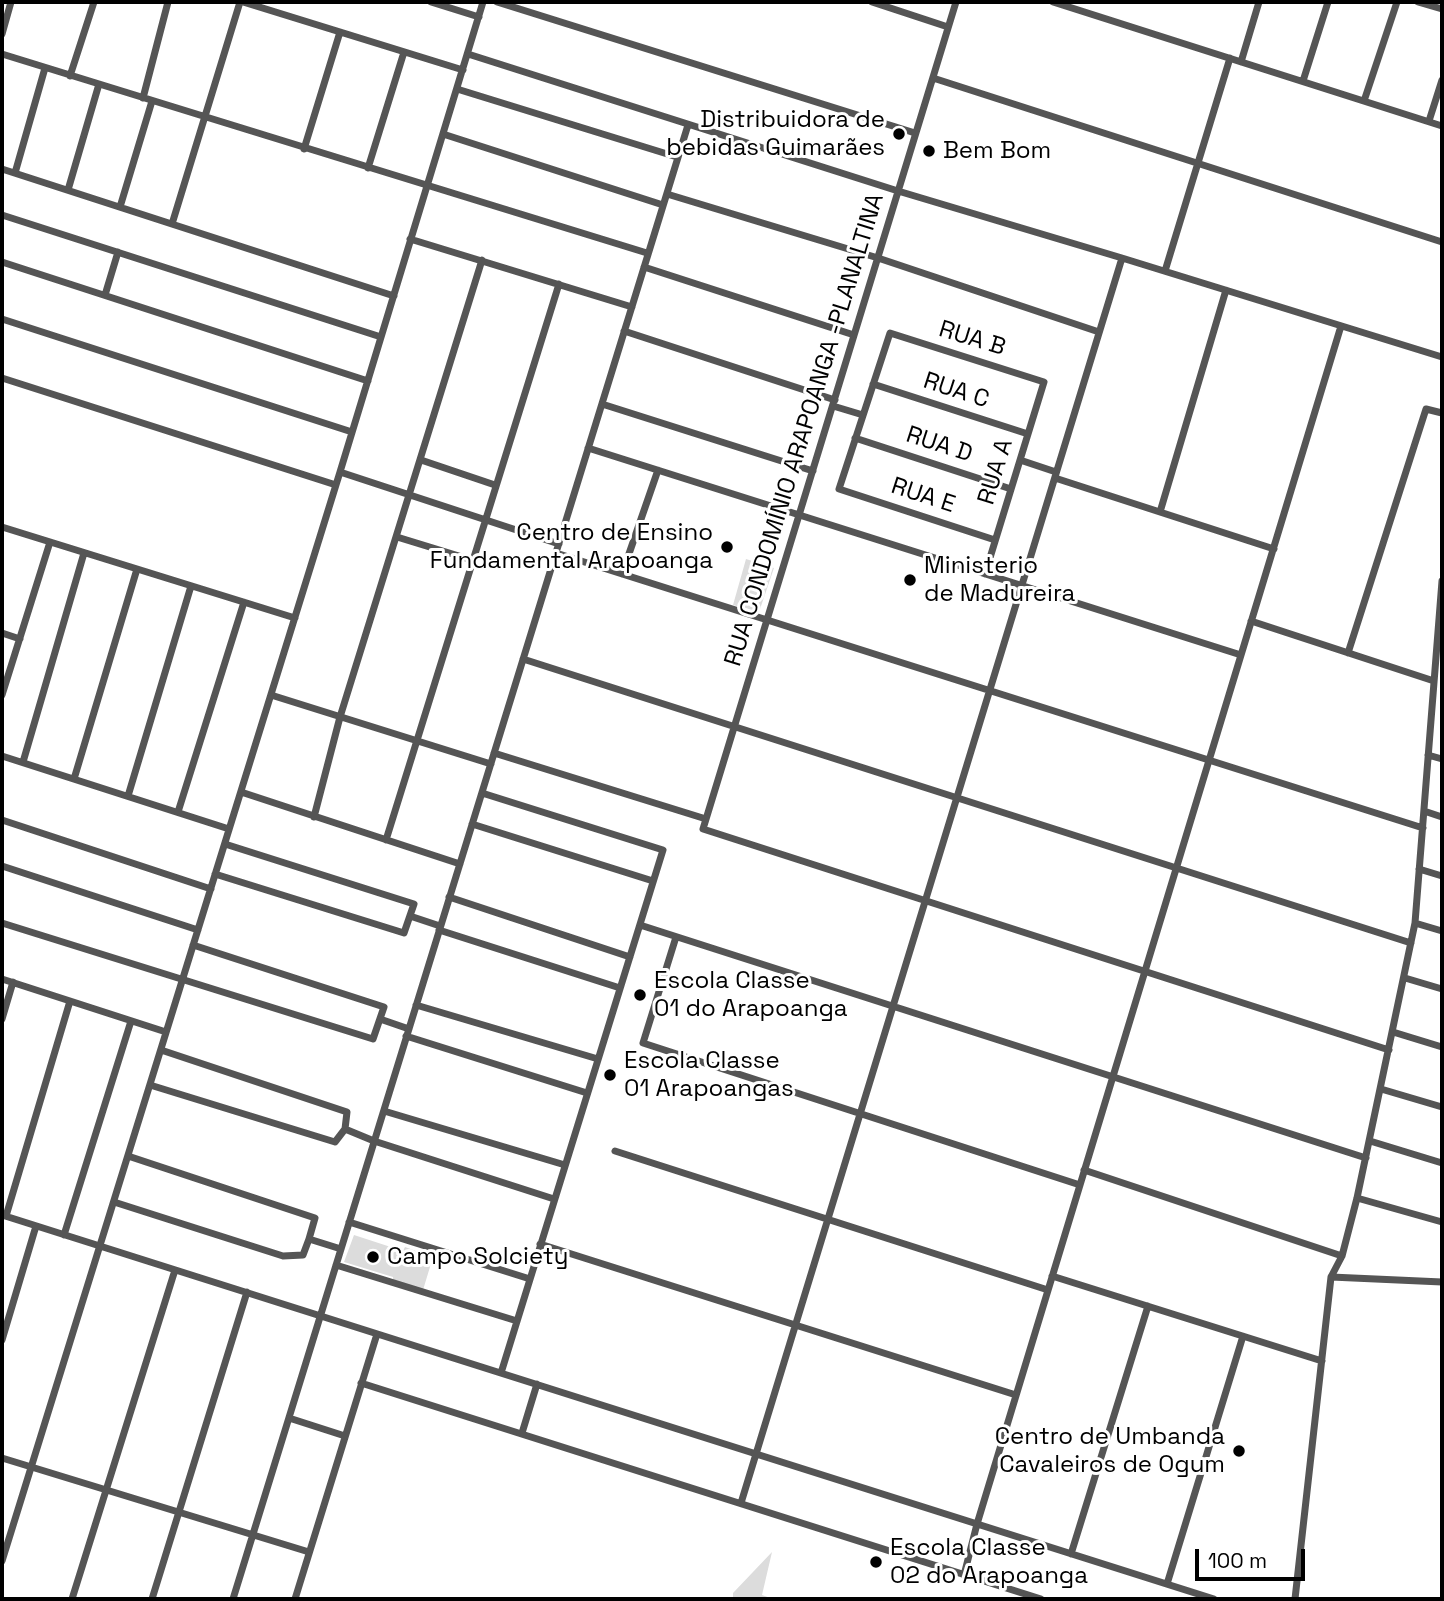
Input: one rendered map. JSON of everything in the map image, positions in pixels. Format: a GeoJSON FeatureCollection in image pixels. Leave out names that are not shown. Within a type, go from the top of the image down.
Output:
{"type":"FeatureCollection","features":[{"type":"Feature","properties":{"kind":"street"},"geometry":{"type":"LineString","coordinates":[[2,34],[11,2]]}},
{"type":"Feature","properties":{"kind":"street"},"geometry":{"type":"LineString","coordinates":[[71,76],[94,2]]}},
{"type":"Feature","properties":{"kind":"street"},"geometry":{"type":"LineString","coordinates":[[143,98],[168,2]]}},
{"type":"Feature","properties":{"kind":"street"},"geometry":{"type":"LineString","coordinates":[[172,224],[242,2],[253,3],[463,70]]}},
{"type":"Feature","properties":{"kind":"street"},"geometry":{"type":"LineString","coordinates":[[431,2],[479,17]]}},
{"type":"Feature","properties":{"kind":"street"},"geometry":{"type":"LineString","coordinates":[[2,1561],[483,2]]}},
{"type":"Feature","properties":{"kind":"street"},"geometry":{"type":"LineString","coordinates":[[497,2],[915,133]]}},
{"type":"Feature","properties":{"kind":"street"},"geometry":{"type":"LineString","coordinates":[[872,2],[948,27]]}},
{"type":"Feature","properties":{"kind":"street","name":"RUA CONDOMÍNIO ARAPOANGA -PLANALTINA"},"geometry":{"type":"LineString","coordinates":[[925,900],[703,829],[956,2]]}},
{"type":"Feature","properties":{"kind":"street"},"geometry":{"type":"LineString","coordinates":[[1053,2],[1442,126]]}},
{"type":"Feature","properties":{"kind":"street"},"geometry":{"type":"LineString","coordinates":[[1241,62],[1259,2]]}},
{"type":"Feature","properties":{"kind":"street"},"geometry":{"type":"LineString","coordinates":[[1303,81],[1328,2]]}},
{"type":"Feature","properties":{"kind":"street"},"geometry":{"type":"LineString","coordinates":[[1364,101],[1397,2]]}},
{"type":"Feature","properties":{"kind":"street"},"geometry":{"type":"LineString","coordinates":[[1418,2],[1442,9]]}},
{"type":"Feature","properties":{"kind":"street"},"geometry":{"type":"LineString","coordinates":[[304,149],[340,32]]}},
{"type":"Feature","properties":{"kind":"street"},"geometry":{"type":"LineString","coordinates":[[368,169],[404,52]]}},
{"type":"Feature","properties":{"kind":"street"},"geometry":{"type":"LineString","coordinates":[[2,54],[647,253]]}},
{"type":"Feature","properties":{"kind":"street"},"geometry":{"type":"LineString","coordinates":[[468,54],[898,191],[1442,358]]}},
{"type":"Feature","properties":{"kind":"street"},"geometry":{"type":"LineString","coordinates":[[1165,271],[1230,58]]}},
{"type":"Feature","properties":{"kind":"street"},"geometry":{"type":"LineString","coordinates":[[15,173],[46,68]]}},
{"type":"Feature","properties":{"kind":"street"},"geometry":{"type":"LineString","coordinates":[[933,78],[1442,242]]}},
{"type":"Feature","properties":{"kind":"street"},"geometry":{"type":"LineString","coordinates":[[1429,121],[1442,80]]}},
{"type":"Feature","properties":{"kind":"street"},"geometry":{"type":"LineString","coordinates":[[68,190],[99,84]]}},
{"type":"Feature","properties":{"kind":"street"},"geometry":{"type":"LineString","coordinates":[[457,89],[677,158]]}},
{"type":"Feature","properties":{"kind":"street"},"geometry":{"type":"LineString","coordinates":[[120,207],[152,101]]}},
{"type":"Feature","properties":{"kind":"street"},"geometry":{"type":"LineString","coordinates":[[233,1599],[688,125]]}},
{"type":"Feature","properties":{"kind":"street"},"geometry":{"type":"LineString","coordinates":[[443,134],[663,205]]}},
{"type":"Feature","properties":{"kind":"street"},"geometry":{"type":"LineString","coordinates":[[2,169],[394,296]]}},
{"type":"Feature","properties":{"kind":"street"},"geometry":{"type":"LineString","coordinates":[[667,194],[878,258],[1100,332]]}},
{"type":"Feature","properties":{"kind":"street"},"geometry":{"type":"LineString","coordinates":[[2,215],[381,337]]}},
{"type":"Feature","properties":{"kind":"street"},"geometry":{"type":"LineString","coordinates":[[410,239],[632,307]]}},
{"type":"Feature","properties":{"kind":"street"},"geometry":{"type":"LineString","coordinates":[[105,295],[118,252]]}},
{"type":"Feature","properties":{"kind":"street"},"geometry":{"type":"LineString","coordinates":[[741,1503],[1122,258]]}},
{"type":"Feature","properties":{"kind":"street"},"geometry":{"type":"LineString","coordinates":[[314,817],[340,717],[482,260]]}},
{"type":"Feature","properties":{"kind":"street"},"geometry":{"type":"LineString","coordinates":[[2,262],[368,381]]}},
{"type":"Feature","properties":{"kind":"street"},"geometry":{"type":"LineString","coordinates":[[644,267],[854,335]]}},
{"type":"Feature","properties":{"kind":"street"},"geometry":{"type":"LineString","coordinates":[[386,840],[559,284]]}},
{"type":"Feature","properties":{"kind":"street"},"geometry":{"type":"LineString","coordinates":[[1160,512],[1226,290]]}},
{"type":"Feature","properties":{"kind":"street"},"geometry":{"type":"LineString","coordinates":[[2,319],[352,432]]}},
{"type":"Feature","properties":{"kind":"street"},"geometry":{"type":"LineString","coordinates":[[964,1575],[977,1524],[1341,326]]}},
{"type":"Feature","properties":{"kind":"street"},"geometry":{"type":"LineString","coordinates":[[624,331],[863,415]]}},
{"type":"Feature","properties":{"kind":"street","name":"RUA B"},"geometry":{"type":"LineString","coordinates":[[873,384],[890,333],[1044,382]]}},
{"type":"Feature","properties":{"kind":"street"},"geometry":{"type":"LineString","coordinates":[[2,378],[336,485]]}},
{"type":"Feature","properties":{"kind":"street","name":"RUA A"},"geometry":{"type":"LineString","coordinates":[[985,574],[1044,382]]}},
{"type":"Feature","properties":{"kind":"street"},"geometry":{"type":"LineString","coordinates":[[855,438],[873,384]]}},
{"type":"Feature","properties":{"kind":"street","name":"RUA C"},"geometry":{"type":"LineString","coordinates":[[873,384],[1028,434]]}},
{"type":"Feature","properties":{"kind":"street"},"geometry":{"type":"LineString","coordinates":[[602,404],[813,471]]}},
{"type":"Feature","properties":{"kind":"street"},"geometry":{"type":"LineString","coordinates":[[1348,653],[1426,409],[1442,414]]}},
{"type":"Feature","properties":{"kind":"street","name":"RUA D"},"geometry":{"type":"LineString","coordinates":[[855,438],[1011,489]]}},
{"type":"Feature","properties":{"kind":"street","name":"RUA E"},"geometry":{"type":"LineString","coordinates":[[855,438],[839,489],[995,540]]}},
{"type":"Feature","properties":{"kind":"street"},"geometry":{"type":"LineString","coordinates":[[588,447],[1241,655]]}},
{"type":"Feature","properties":{"kind":"street"},"geometry":{"type":"LineString","coordinates":[[422,460],[495,485]]}},
{"type":"Feature","properties":{"kind":"street"},"geometry":{"type":"LineString","coordinates":[[1020,460],[1160,512],[1274,548]]}},
{"type":"Feature","properties":{"kind":"street"},"geometry":{"type":"LineString","coordinates":[[622,574],[658,470]]}},
{"type":"Feature","properties":{"kind":"street"},"geometry":{"type":"LineString","coordinates":[[340,471],[559,544]]}},
{"type":"Feature","properties":{"kind":"street"},"geometry":{"type":"LineString","coordinates":[[2,527],[295,618]]}},
{"type":"Feature","properties":{"kind":"street"},"geometry":{"type":"LineString","coordinates":[[397,537],[472,559]]}},
{"type":"Feature","properties":{"kind":"street"},"geometry":{"type":"LineString","coordinates":[[2,695],[50,542]]}},
{"type":"Feature","properties":{"kind":"street"},"geometry":{"type":"LineString","coordinates":[[23,762],[84,553]]}},
{"type":"Feature","properties":{"kind":"street"},"geometry":{"type":"LineString","coordinates":[[556,553],[1423,828]]}},
{"type":"Feature","properties":{"kind":"street"},"geometry":{"type":"LineString","coordinates":[[74,779],[137,569]]}},
{"type":"Feature","properties":{"kind":"street"},"geometry":{"type":"LineString","coordinates":[[1295,1599],[1331,1277],[1342,1256],[1357,1198],[1415,923],[1434,681],[1440,642],[1442,580]]}},
{"type":"Feature","properties":{"kind":"street"},"geometry":{"type":"LineString","coordinates":[[128,796],[191,586]]}},
{"type":"Feature","properties":{"kind":"street"},"geometry":{"type":"LineString","coordinates":[[178,812],[244,602]]}},
{"type":"Feature","properties":{"kind":"street"},"geometry":{"type":"LineString","coordinates":[[1251,621],[1434,681]]}},
{"type":"Feature","properties":{"kind":"street"},"geometry":{"type":"LineString","coordinates":[[2,633],[20,639]]}},
{"type":"Feature","properties":{"kind":"street"},"geometry":{"type":"LineString","coordinates":[[523,659],[1411,943]]}},
{"type":"Feature","properties":{"kind":"street"},"geometry":{"type":"LineString","coordinates":[[271,695],[491,764]]}},
{"type":"Feature","properties":{"kind":"street"},"geometry":{"type":"LineString","coordinates":[[1433,698],[1442,701]]}},
{"type":"Feature","properties":{"kind":"street"},"geometry":{"type":"LineString","coordinates":[[494,753],[706,819]]}},
{"type":"Feature","properties":{"kind":"street"},"geometry":{"type":"LineString","coordinates":[[1428,755],[1442,759]]}},
{"type":"Feature","properties":{"kind":"street"},"geometry":{"type":"LineString","coordinates":[[2,756],[229,829]]}},
{"type":"Feature","properties":{"kind":"street"},"geometry":{"type":"LineString","coordinates":[[241,792],[460,864]]}},
{"type":"Feature","properties":{"kind":"street"},"geometry":{"type":"LineString","coordinates":[[482,793],[663,850],[500,1373]]}},
{"type":"Feature","properties":{"kind":"street"},"geometry":{"type":"LineString","coordinates":[[1424,811],[1442,817]]}},
{"type":"Feature","properties":{"kind":"street"},"geometry":{"type":"LineString","coordinates":[[2,820],[211,888]]}},
{"type":"Feature","properties":{"kind":"street"},"geometry":{"type":"LineString","coordinates":[[472,824],[653,881]]}},
{"type":"Feature","properties":{"kind":"street"},"geometry":{"type":"LineString","coordinates":[[215,874],[404,933],[414,904],[225,844]]}},
{"type":"Feature","properties":{"kind":"street"},"geometry":{"type":"LineString","coordinates":[[2,866],[198,929]]}},
{"type":"Feature","properties":{"kind":"street"},"geometry":{"type":"LineString","coordinates":[[1419,869],[1442,876]]}},
{"type":"Feature","properties":{"kind":"street"},"geometry":{"type":"LineString","coordinates":[[450,897],[630,957]]}},
{"type":"Feature","properties":{"kind":"street"},"geometry":{"type":"LineString","coordinates":[[925,900],[1389,1050]]}},
{"type":"Feature","properties":{"kind":"street"},"geometry":{"type":"LineString","coordinates":[[410,916],[620,988]]}},
{"type":"Feature","properties":{"kind":"street"},"geometry":{"type":"LineString","coordinates":[[2,923],[373,1039],[384,1007],[193,945]]}},
{"type":"Feature","properties":{"kind":"street"},"geometry":{"type":"LineString","coordinates":[[1415,923],[1442,931]]}},
{"type":"Feature","properties":{"kind":"street"},"geometry":{"type":"LineString","coordinates":[[640,925],[1366,1158]]}},
{"type":"Feature","properties":{"kind":"street"},"geometry":{"type":"LineString","coordinates":[[676,937],[643,1043],[1080,1185]]}},
{"type":"Feature","properties":{"kind":"street"},"geometry":{"type":"LineString","coordinates":[[1405,978],[1442,989]]}},
{"type":"Feature","properties":{"kind":"street"},"geometry":{"type":"LineString","coordinates":[[2,979],[166,1032]]}},
{"type":"Feature","properties":{"kind":"street"},"geometry":{"type":"LineString","coordinates":[[2,1019],[13,982]]}},
{"type":"Feature","properties":{"kind":"street"},"geometry":{"type":"LineString","coordinates":[[70,1001],[4,1215],[1214,1599]]}},
{"type":"Feature","properties":{"kind":"street"},"geometry":{"type":"LineString","coordinates":[[416,1005],[598,1059]]}},
{"type":"Feature","properties":{"kind":"street"},"geometry":{"type":"LineString","coordinates":[[380,1019],[407,1033],[587,1093]]}},
{"type":"Feature","properties":{"kind":"street"},"geometry":{"type":"LineString","coordinates":[[64,1235],[131,1021]]}},
{"type":"Feature","properties":{"kind":"street"},"geometry":{"type":"LineString","coordinates":[[1393,1032],[1442,1047]]}},
{"type":"Feature","properties":{"kind":"street"},"geometry":{"type":"LineString","coordinates":[[150,1085],[335,1142],[345,1129],[347,1112],[161,1051]]}},
{"type":"Feature","properties":{"kind":"street"},"geometry":{"type":"LineString","coordinates":[[1381,1089],[1442,1107]]}},
{"type":"Feature","properties":{"kind":"street"},"geometry":{"type":"LineString","coordinates":[[384,1111],[565,1165]]}},
{"type":"Feature","properties":{"kind":"street"},"geometry":{"type":"LineString","coordinates":[[345,1129],[374,1141],[554,1199]]}},
{"type":"Feature","properties":{"kind":"street"},"geometry":{"type":"LineString","coordinates":[[1370,1141],[1442,1163]]}},
{"type":"Feature","properties":{"kind":"street"},"geometry":{"type":"LineString","coordinates":[[615,1151],[1048,1290]]}},
{"type":"Feature","properties":{"kind":"street"},"geometry":{"type":"LineString","coordinates":[[114,1202],[283,1256],[303,1255],[309,1239],[315,1218],[128,1156]]}},
{"type":"Feature","properties":{"kind":"street"},"geometry":{"type":"LineString","coordinates":[[1084,1170],[1342,1256]]}},
{"type":"Feature","properties":{"kind":"street"},"geometry":{"type":"LineString","coordinates":[[1357,1198],[1442,1222]]}},
{"type":"Feature","properties":{"kind":"street"},"geometry":{"type":"LineString","coordinates":[[349,1222],[530,1279]]}},
{"type":"Feature","properties":{"kind":"street"},"geometry":{"type":"LineString","coordinates":[[2,1340],[36,1226]]}},
{"type":"Feature","properties":{"kind":"street"},"geometry":{"type":"LineString","coordinates":[[309,1239],[341,1249]]}},
{"type":"Feature","properties":{"kind":"street"},"geometry":{"type":"LineString","coordinates":[[540,1244],[1016,1395]]}},
{"type":"Feature","properties":{"kind":"street"},"geometry":{"type":"LineString","coordinates":[[336,1265],[517,1321]]}},
{"type":"Feature","properties":{"kind":"street"},"geometry":{"type":"LineString","coordinates":[[73,1597],[175,1270]]}},
{"type":"Feature","properties":{"kind":"street"},"geometry":{"type":"LineString","coordinates":[[1052,1276],[1321,1362]]}},
{"type":"Feature","properties":{"kind":"street"},"geometry":{"type":"LineString","coordinates":[[1331,1277],[1442,1282]]}},
{"type":"Feature","properties":{"kind":"street"},"geometry":{"type":"LineString","coordinates":[[152,1599],[247,1292]]}},
{"type":"Feature","properties":{"kind":"street"},"geometry":{"type":"LineString","coordinates":[[1071,1554],[1148,1306]]}},
{"type":"Feature","properties":{"kind":"street"},"geometry":{"type":"LineString","coordinates":[[295,1599],[377,1334]]}},
{"type":"Feature","properties":{"kind":"street"},"geometry":{"type":"LineString","coordinates":[[1167,1584],[1243,1336]]}},
{"type":"Feature","properties":{"kind":"street"},"geometry":{"type":"LineString","coordinates":[[361,1383],[1041,1599]]}},
{"type":"Feature","properties":{"kind":"street"},"geometry":{"type":"LineString","coordinates":[[522,1433],[537,1384]]}},
{"type":"Feature","properties":{"kind":"street"},"geometry":{"type":"LineString","coordinates":[[289,1418],[345,1436]]}},
{"type":"Feature","properties":{"kind":"street"},"geometry":{"type":"LineString","coordinates":[[2,1458],[309,1552]]}},
{"type":"Feature","properties":{"kind":"street"},"geometry":{"type":"LineString","coordinates":[[1184,1599],[1187,1591]]}},
{"type":"Feature","properties":{"kind":"shaded area"},"geometry":{"type":"Polygon","coordinates":[[[746,559],[774,568],[759,612],[733,605],[746,559]]]}},
{"type":"Feature","properties":{"kind":"shaded area"},"geometry":{"type":"Polygon","coordinates":[[[354,1235],[403,1251],[405,1247],[433,1257],[423,1290],[393,1280],[393,1277],[344,1262],[354,1235]]]}},
{"type":"Feature","properties":{"kind":"shaded area"},"geometry":{"type":"Polygon","coordinates":[[[772,1552],[762,1595],[773,1599],[733,1599],[733,1593],[772,1552]]]}},
{"type":"Feature","properties":{"kind":"place","name":"Distribuidora de bebidas Guimarães"},"geometry":{"type":"Point","coordinates":[899,134]}},
{"type":"Feature","properties":{"kind":"place","name":"Bem Bom"},"geometry":{"type":"Point","coordinates":[929,151]}},
{"type":"Feature","properties":{"kind":"place","name":"Centro de Ensino Fundamental Arapoanga"},"geometry":{"type":"Point","coordinates":[727,547]}},
{"type":"Feature","properties":{"kind":"place","name":"Ministerio de Madureira"},"geometry":{"type":"Point","coordinates":[910,580]}},
{"type":"Feature","properties":{"kind":"place","name":"Escola Classe 01 do Arapoanga"},"geometry":{"type":"Point","coordinates":[640,995]}},
{"type":"Feature","properties":{"kind":"place","name":"Escola Classe 01 Arapoangas"},"geometry":{"type":"Point","coordinates":[610,1075]}},
{"type":"Feature","properties":{"kind":"place","name":"Campo Solciety"},"geometry":{"type":"Point","coordinates":[373,1257]}},
{"type":"Feature","properties":{"kind":"place","name":"Centro de Umbanda Cavaleiros de Ogum"},"geometry":{"type":"Point","coordinates":[1239,1451]}},
{"type":"Feature","properties":{"kind":"place","name":"Escola Classe 02 do Arapoanga"},"geometry":{"type":"Point","coordinates":[876,1562]}}]}
